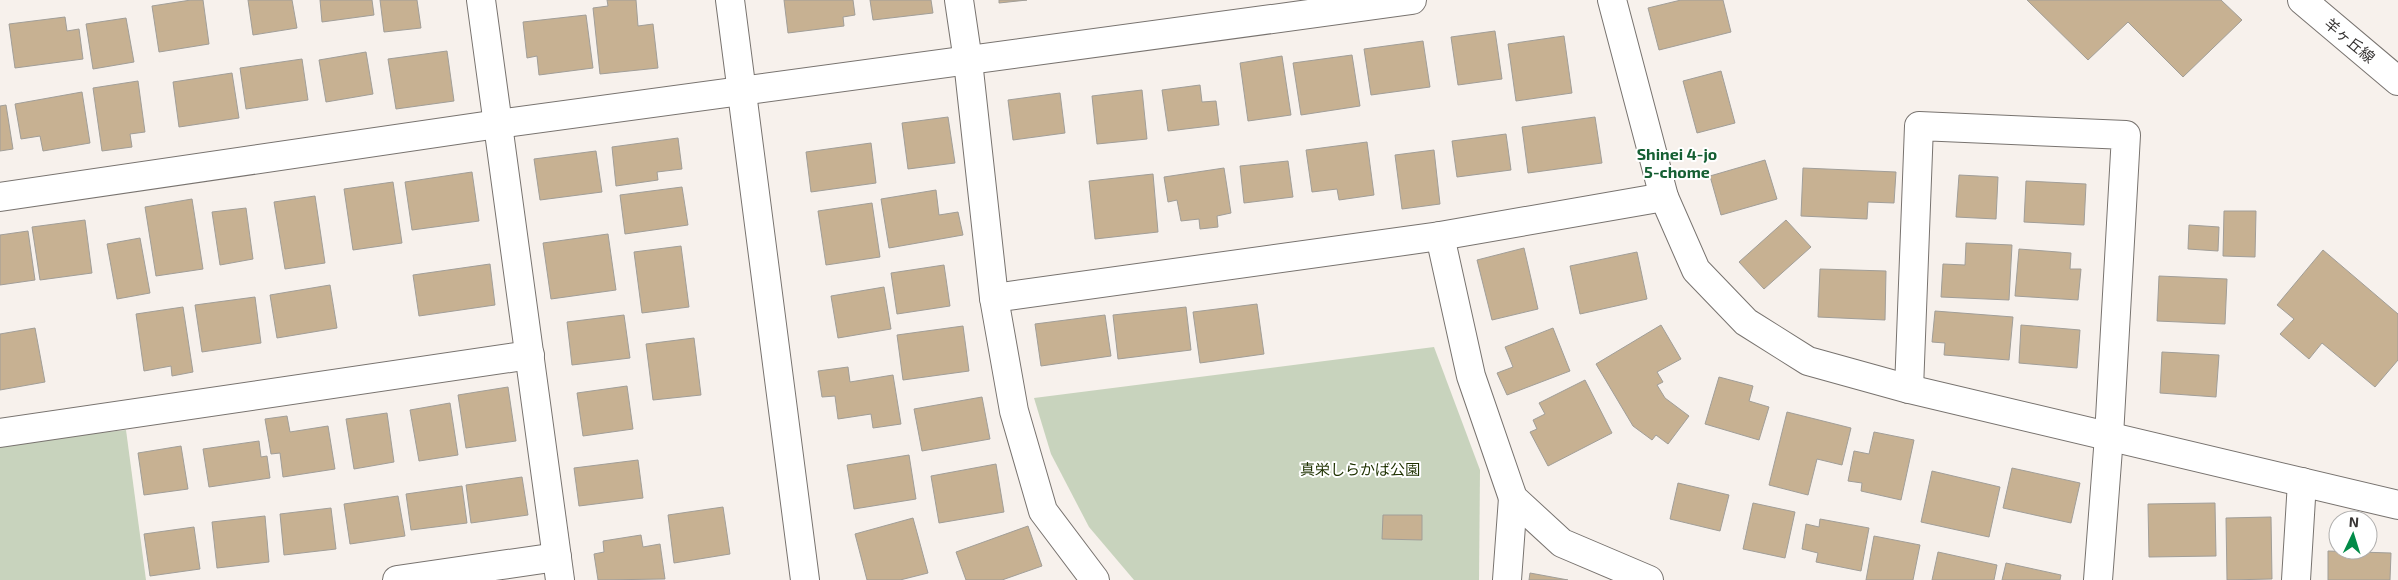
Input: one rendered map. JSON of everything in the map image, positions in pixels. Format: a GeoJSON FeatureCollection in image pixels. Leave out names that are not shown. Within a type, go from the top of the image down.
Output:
{"type":"FeatureCollection","features":[{"type":"Feature","properties":{"kind":"street"},"geometry":{"type":"LineString","coordinates":[[398,580],[559,568],[481,0]]}},
{"type":"Feature","properties":{"kind":"street"},"geometry":{"type":"LineString","coordinates":[[730,0],[805,580]]}},
{"type":"Feature","properties":{"kind":"street"},"geometry":{"type":"LineString","coordinates":[[959,0],[968,61],[994,298],[1014,411],[1043,511],[1095,580]]}},
{"type":"Feature","properties":{"kind":"street"},"geometry":{"type":"LineString","coordinates":[[0,197],[498,124],[1412,0]]}},
{"type":"Feature","properties":{"kind":"street"},"geometry":{"type":"LineString","coordinates":[[1612,0],[1664,197],[1696,270],[1746,322],[1808,361],[1910,388],[2398,505]]}},
{"type":"Feature","properties":{"kind":"street","name":"羊ヶ丘線"},"geometry":{"type":"LineString","coordinates":[[2302,0],[2398,81]]}},
{"type":"Feature","properties":{"kind":"street"},"geometry":{"type":"LineString","coordinates":[[1910,388],[1919,126],[2126,134],[2109,436],[2098,580]]}},
{"type":"Feature","properties":{"kind":"street"},"geometry":{"type":"LineString","coordinates":[[994,298],[1440,236],[1664,197]]}},
{"type":"Feature","properties":{"kind":"street"},"geometry":{"type":"LineString","coordinates":[[1440,236],[1471,376],[1513,498],[1507,580]]}},
{"type":"Feature","properties":{"kind":"street"},"geometry":{"type":"LineString","coordinates":[[0,433],[530,355]]}},
{"type":"Feature","properties":{"kind":"street"},"geometry":{"type":"LineString","coordinates":[[2296,580],[2302,482]]}},
{"type":"Feature","properties":{"kind":"street"},"geometry":{"type":"LineString","coordinates":[[1513,498],[1562,543],[1649,580]]}},
{"type":"Feature","properties":{"kind":"green space","name":"真栄しらかば公園"},"geometry":{"type":"Polygon","coordinates":[[[1434,347],[1480,470],[1479,580],[1134,580],[1089,527],[1051,454],[1034,398],[1434,347]]]}},
{"type":"Feature","properties":{"kind":"green space"},"geometry":{"type":"Polygon","coordinates":[[[126,430],[146,580],[0,580],[0,443],[126,430]]]}},
{"type":"Feature","properties":{"kind":"building"},"geometry":{"type":"Polygon","coordinates":[[[203,0],[209,44],[159,52],[152,6],[203,0]]]}},
{"type":"Feature","properties":{"kind":"building"},"geometry":{"type":"Polygon","coordinates":[[[248,0],[292,0],[297,28],[253,35],[248,0]]]}},
{"type":"Feature","properties":{"kind":"building"},"geometry":{"type":"Polygon","coordinates":[[[320,0],[372,0],[374,15],[322,22],[320,0]]]}},
{"type":"Feature","properties":{"kind":"building"},"geometry":{"type":"Polygon","coordinates":[[[380,0],[417,0],[421,28],[384,32],[380,0]]]}},
{"type":"Feature","properties":{"kind":"building"},"geometry":{"type":"Polygon","coordinates":[[[607,0],[636,0],[638,26],[653,24],[658,68],[600,74],[593,8],[608,6],[607,0]]]}},
{"type":"Feature","properties":{"kind":"building"},"geometry":{"type":"Polygon","coordinates":[[[784,0],[853,0],[855,15],[843,17],[844,26],[788,33],[784,0]]]}},
{"type":"Feature","properties":{"kind":"building"},"geometry":{"type":"Polygon","coordinates":[[[870,0],[931,0],[933,13],[873,20],[870,0]]]}},
{"type":"Feature","properties":{"kind":"building"},"geometry":{"type":"Polygon","coordinates":[[[999,0],[1027,0],[999,3],[999,0]]]}},
{"type":"Feature","properties":{"kind":"building"},"geometry":{"type":"Polygon","coordinates":[[[1681,0],[1723,0],[1731,32],[1659,50],[1648,8],[1681,0]]]}},
{"type":"Feature","properties":{"kind":"building"},"geometry":{"type":"Polygon","coordinates":[[[2027,0],[2221,0],[2242,20],[2183,77],[2128,22],[2088,60],[2027,0]]]}},
{"type":"Feature","properties":{"kind":"building"},"geometry":{"type":"Polygon","coordinates":[[[586,15],[593,68],[539,75],[537,56],[527,58],[523,22],[586,15]]]}},
{"type":"Feature","properties":{"kind":"building"},"geometry":{"type":"Polygon","coordinates":[[[65,17],[67,31],[79,29],[83,59],[15,68],[9,24],[65,17]]]}},
{"type":"Feature","properties":{"kind":"building"},"geometry":{"type":"Polygon","coordinates":[[[126,18],[134,62],[93,69],[86,24],[126,18]]]}},
{"type":"Feature","properties":{"kind":"building"},"geometry":{"type":"Polygon","coordinates":[[[1495,31],[1502,79],[1458,85],[1451,37],[1495,31]]]}},
{"type":"Feature","properties":{"kind":"building"},"geometry":{"type":"Polygon","coordinates":[[[1564,36],[1572,93],[1516,101],[1508,44],[1564,36]]]}},
{"type":"Feature","properties":{"kind":"building"},"geometry":{"type":"Polygon","coordinates":[[[1423,41],[1430,87],[1371,95],[1364,49],[1423,41]]]}},
{"type":"Feature","properties":{"kind":"building"},"geometry":{"type":"Polygon","coordinates":[[[447,51],[454,101],[396,109],[388,59],[447,51]]]}},
{"type":"Feature","properties":{"kind":"building"},"geometry":{"type":"Polygon","coordinates":[[[366,52],[373,94],[326,102],[319,60],[366,52]]]}},
{"type":"Feature","properties":{"kind":"building"},"geometry":{"type":"Polygon","coordinates":[[[1352,55],[1360,106],[1301,115],[1293,63],[1352,55]]]}},
{"type":"Feature","properties":{"kind":"building"},"geometry":{"type":"Polygon","coordinates":[[[1282,56],[1291,115],[1248,121],[1240,63],[1282,56]]]}},
{"type":"Feature","properties":{"kind":"building"},"geometry":{"type":"Polygon","coordinates":[[[302,59],[308,100],[246,109],[240,68],[302,59]]]}},
{"type":"Feature","properties":{"kind":"building"},"geometry":{"type":"Polygon","coordinates":[[[1721,71],[1735,123],[1697,133],[1683,81],[1721,71]]]}},
{"type":"Feature","properties":{"kind":"building"},"geometry":{"type":"Polygon","coordinates":[[[232,73],[239,118],[179,127],[173,82],[232,73]]]}},
{"type":"Feature","properties":{"kind":"building"},"geometry":{"type":"Polygon","coordinates":[[[138,81],[145,132],[130,134],[132,147],[102,151],[93,88],[138,81]]]}},
{"type":"Feature","properties":{"kind":"building"},"geometry":{"type":"Polygon","coordinates":[[[1200,85],[1202,102],[1216,101],[1219,125],[1168,131],[1162,90],[1200,85]]]}},
{"type":"Feature","properties":{"kind":"building"},"geometry":{"type":"Polygon","coordinates":[[[1142,90],[1147,139],[1097,144],[1092,96],[1142,90]]]}},
{"type":"Feature","properties":{"kind":"building"},"geometry":{"type":"Polygon","coordinates":[[[82,92],[90,143],[43,151],[40,136],[21,139],[15,104],[82,92]]]}},
{"type":"Feature","properties":{"kind":"building"},"geometry":{"type":"Polygon","coordinates":[[[1060,93],[1065,133],[1013,140],[1008,100],[1060,93]]]}},
{"type":"Feature","properties":{"kind":"building"},"geometry":{"type":"Polygon","coordinates":[[[6,105],[13,149],[0,151],[0,106],[6,105]]]}},
{"type":"Feature","properties":{"kind":"building"},"geometry":{"type":"Polygon","coordinates":[[[948,117],[955,163],[908,169],[902,123],[948,117]]]}},
{"type":"Feature","properties":{"kind":"building"},"geometry":{"type":"Polygon","coordinates":[[[1595,117],[1602,163],[1528,173],[1522,127],[1595,117]]]}},
{"type":"Feature","properties":{"kind":"building"},"geometry":{"type":"Polygon","coordinates":[[[1506,134],[1511,170],[1457,177],[1452,141],[1506,134]]]}},
{"type":"Feature","properties":{"kind":"building"},"geometry":{"type":"Polygon","coordinates":[[[678,138],[682,169],[657,172],[658,180],[616,186],[612,147],[678,138]]]}},
{"type":"Feature","properties":{"kind":"building"},"geometry":{"type":"Polygon","coordinates":[[[1367,142],[1374,195],[1339,200],[1337,189],[1312,192],[1306,150],[1367,142]]]}},
{"type":"Feature","properties":{"kind":"building"},"geometry":{"type":"Polygon","coordinates":[[[871,143],[876,183],[811,192],[806,152],[871,143]]]}},
{"type":"Feature","properties":{"kind":"building"},"geometry":{"type":"Polygon","coordinates":[[[1434,150],[1440,204],[1402,209],[1395,155],[1434,150]]]}},
{"type":"Feature","properties":{"kind":"building"},"geometry":{"type":"Polygon","coordinates":[[[596,151],[602,192],[540,200],[534,159],[596,151]]]}},
{"type":"Feature","properties":{"kind":"building"},"geometry":{"type":"Polygon","coordinates":[[[1765,160],[1777,199],[1721,215],[1710,176],[1765,160]]]}},
{"type":"Feature","properties":{"kind":"building"},"geometry":{"type":"Polygon","coordinates":[[[1288,161],[1293,197],[1244,203],[1240,166],[1288,161]]]}},
{"type":"Feature","properties":{"kind":"building"},"geometry":{"type":"Polygon","coordinates":[[[1224,168],[1231,213],[1217,216],[1218,227],[1200,229],[1199,219],[1181,221],[1177,200],[1168,202],[1164,177],[1224,168]]]}},
{"type":"Feature","properties":{"kind":"building"},"geometry":{"type":"Polygon","coordinates":[[[1803,168],[1896,172],[1894,203],[1868,202],[1867,219],[1801,216],[1803,168]]]}},
{"type":"Feature","properties":{"kind":"building"},"geometry":{"type":"Polygon","coordinates":[[[472,172],[479,221],[412,230],[405,182],[472,172]]]}},
{"type":"Feature","properties":{"kind":"building"},"geometry":{"type":"Polygon","coordinates":[[[1153,174],[1158,232],[1095,239],[1089,181],[1153,174]]]}},
{"type":"Feature","properties":{"kind":"building"},"geometry":{"type":"Polygon","coordinates":[[[1959,175],[1998,177],[1996,219],[1956,217],[1959,175]]]}},
{"type":"Feature","properties":{"kind":"building"},"geometry":{"type":"Polygon","coordinates":[[[2026,181],[2086,184],[2084,225],[2024,222],[2026,181]]]}},
{"type":"Feature","properties":{"kind":"building"},"geometry":{"type":"Polygon","coordinates":[[[393,182],[402,243],[353,250],[344,189],[393,182]]]}},
{"type":"Feature","properties":{"kind":"building"},"geometry":{"type":"Polygon","coordinates":[[[682,187],[688,225],[625,234],[620,195],[682,187]]]}},
{"type":"Feature","properties":{"kind":"building"},"geometry":{"type":"Polygon","coordinates":[[[936,190],[939,215],[958,212],[963,235],[889,248],[881,199],[936,190]]]}},
{"type":"Feature","properties":{"kind":"building"},"geometry":{"type":"Polygon","coordinates":[[[315,196],[325,263],[285,269],[274,202],[315,196]]]}},
{"type":"Feature","properties":{"kind":"building"},"geometry":{"type":"Polygon","coordinates":[[[192,199],[203,269],[156,276],[145,207],[192,199]]]}},
{"type":"Feature","properties":{"kind":"building"},"geometry":{"type":"Polygon","coordinates":[[[872,203],[880,257],[826,265],[818,211],[872,203]]]}},
{"type":"Feature","properties":{"kind":"building"},"geometry":{"type":"Polygon","coordinates":[[[246,208],[253,259],[220,265],[212,212],[246,208]]]}},
{"type":"Feature","properties":{"kind":"building"},"geometry":{"type":"Polygon","coordinates":[[[2224,211],[2256,211],[2255,257],[2223,256],[2224,211]]]}},
{"type":"Feature","properties":{"kind":"building"},"geometry":{"type":"Polygon","coordinates":[[[85,220],[92,273],[40,280],[32,227],[85,220]]]}},
{"type":"Feature","properties":{"kind":"building"},"geometry":{"type":"Polygon","coordinates":[[[1786,220],[1811,247],[1764,289],[1739,262],[1786,220]]]}},
{"type":"Feature","properties":{"kind":"building"},"geometry":{"type":"Polygon","coordinates":[[[2189,225],[2219,227],[2218,251],[2188,249],[2189,225]]]}},
{"type":"Feature","properties":{"kind":"building"},"geometry":{"type":"Polygon","coordinates":[[[28,231],[35,280],[0,285],[0,235],[28,231]]]}},
{"type":"Feature","properties":{"kind":"building"},"geometry":{"type":"Polygon","coordinates":[[[608,234],[616,290],[551,299],[543,243],[608,234]]]}},
{"type":"Feature","properties":{"kind":"building"},"geometry":{"type":"Polygon","coordinates":[[[140,238],[150,293],[117,299],[107,244],[140,238]]]}},
{"type":"Feature","properties":{"kind":"building"},"geometry":{"type":"Polygon","coordinates":[[[1966,243],[2012,245],[2009,300],[1941,297],[1943,264],[1965,265],[1966,243]]]}},
{"type":"Feature","properties":{"kind":"building"},"geometry":{"type":"Polygon","coordinates":[[[681,246],[689,307],[642,313],[634,252],[681,246]]]}},
{"type":"Feature","properties":{"kind":"building"},"geometry":{"type":"Polygon","coordinates":[[[1524,248],[1538,309],[1492,320],[1477,260],[1524,248]]]}},
{"type":"Feature","properties":{"kind":"building"},"geometry":{"type":"Polygon","coordinates":[[[2019,249],[2071,253],[2070,269],[2081,269],[2078,300],[2015,296],[2019,249]]]}},
{"type":"Feature","properties":{"kind":"building"},"geometry":{"type":"Polygon","coordinates":[[[2323,250],[2398,314],[2398,360],[2375,387],[2322,343],[2309,359],[2280,334],[2294,319],[2277,305],[2323,250]]]}},
{"type":"Feature","properties":{"kind":"building"},"geometry":{"type":"Polygon","coordinates":[[[1637,252],[1647,299],[1580,314],[1570,266],[1637,252]]]}},
{"type":"Feature","properties":{"kind":"building"},"geometry":{"type":"Polygon","coordinates":[[[490,264],[495,305],[419,316],[413,275],[490,264]]]}},
{"type":"Feature","properties":{"kind":"building"},"geometry":{"type":"Polygon","coordinates":[[[944,265],[950,306],[897,314],[891,273],[944,265]]]}},
{"type":"Feature","properties":{"kind":"building"},"geometry":{"type":"Polygon","coordinates":[[[1820,269],[1886,271],[1885,320],[1818,317],[1820,269]]]}},
{"type":"Feature","properties":{"kind":"building"},"geometry":{"type":"Polygon","coordinates":[[[2159,276],[2227,279],[2225,324],[2157,321],[2159,276]]]}},
{"type":"Feature","properties":{"kind":"building"},"geometry":{"type":"Polygon","coordinates":[[[330,285],[337,328],[277,338],[270,295],[330,285]]]}},
{"type":"Feature","properties":{"kind":"building"},"geometry":{"type":"Polygon","coordinates":[[[884,287],[891,329],[838,338],[831,296],[884,287]]]}},
{"type":"Feature","properties":{"kind":"building"},"geometry":{"type":"Polygon","coordinates":[[[255,297],[261,343],[202,352],[195,305],[255,297]]]}},
{"type":"Feature","properties":{"kind":"building"},"geometry":{"type":"Polygon","coordinates":[[[1257,304],[1264,354],[1200,363],[1193,312],[1257,304]]]}},
{"type":"Feature","properties":{"kind":"building"},"geometry":{"type":"Polygon","coordinates":[[[183,307],[193,372],[172,376],[171,366],[144,371],[136,314],[183,307]]]}},
{"type":"Feature","properties":{"kind":"building"},"geometry":{"type":"Polygon","coordinates":[[[1186,307],[1191,350],[1118,359],[1113,315],[1186,307]]]}},
{"type":"Feature","properties":{"kind":"building"},"geometry":{"type":"Polygon","coordinates":[[[1935,311],[2013,317],[2009,360],[1944,355],[1945,343],[1932,342],[1935,311]]]}},
{"type":"Feature","properties":{"kind":"building"},"geometry":{"type":"Polygon","coordinates":[[[624,315],[630,358],[572,365],[567,322],[624,315]]]}},
{"type":"Feature","properties":{"kind":"building"},"geometry":{"type":"Polygon","coordinates":[[[1105,315],[1111,356],[1041,366],[1035,324],[1105,315]]]}},
{"type":"Feature","properties":{"kind":"building"},"geometry":{"type":"Polygon","coordinates":[[[1661,325],[1681,359],[1657,372],[1663,382],[1657,385],[1665,398],[1689,416],[1668,444],[1656,435],[1652,440],[1633,426],[1596,364],[1661,325]]]}},
{"type":"Feature","properties":{"kind":"building"},"geometry":{"type":"Polygon","coordinates":[[[2021,325],[2080,330],[2077,368],[2019,363],[2021,325]]]}},
{"type":"Feature","properties":{"kind":"building"},"geometry":{"type":"Polygon","coordinates":[[[963,326],[969,371],[903,380],[897,335],[963,326]]]}},
{"type":"Feature","properties":{"kind":"building"},"geometry":{"type":"Polygon","coordinates":[[[35,328],[45,382],[0,390],[0,334],[35,328]]]}},
{"type":"Feature","properties":{"kind":"building"},"geometry":{"type":"Polygon","coordinates":[[[1553,328],[1570,371],[1507,395],[1497,373],[1513,367],[1505,347],[1553,328]]]}},
{"type":"Feature","properties":{"kind":"building"},"geometry":{"type":"Polygon","coordinates":[[[694,338],[701,395],[653,400],[646,344],[694,338]]]}},
{"type":"Feature","properties":{"kind":"building"},"geometry":{"type":"Polygon","coordinates":[[[2162,352],[2219,355],[2216,397],[2160,393],[2162,352]]]}},
{"type":"Feature","properties":{"kind":"building"},"geometry":{"type":"Polygon","coordinates":[[[848,367],[850,382],[893,375],[901,424],[873,428],[871,414],[838,419],[835,396],[822,397],[818,371],[848,367]]]}},
{"type":"Feature","properties":{"kind":"building"},"geometry":{"type":"Polygon","coordinates":[[[1719,377],[1753,386],[1749,401],[1769,407],[1759,440],[1705,424],[1719,377]]]}},
{"type":"Feature","properties":{"kind":"building"},"geometry":{"type":"Polygon","coordinates":[[[1585,380],[1612,433],[1548,466],[1530,432],[1537,429],[1533,420],[1545,414],[1539,403],[1585,380]]]}},
{"type":"Feature","properties":{"kind":"building"},"geometry":{"type":"Polygon","coordinates":[[[627,386],[633,429],[583,436],[577,393],[627,386]]]}},
{"type":"Feature","properties":{"kind":"building"},"geometry":{"type":"Polygon","coordinates":[[[508,387],[516,441],[466,448],[458,395],[508,387]]]}},
{"type":"Feature","properties":{"kind":"building"},"geometry":{"type":"Polygon","coordinates":[[[982,397],[990,439],[922,451],[914,409],[982,397]]]}},
{"type":"Feature","properties":{"kind":"building"},"geometry":{"type":"Polygon","coordinates":[[[450,403],[458,455],[419,461],[410,410],[450,403]]]}},
{"type":"Feature","properties":{"kind":"building"},"geometry":{"type":"Polygon","coordinates":[[[1787,412],[1851,428],[1842,465],[1817,459],[1808,495],[1769,485],[1787,412]]]}},
{"type":"Feature","properties":{"kind":"building"},"geometry":{"type":"Polygon","coordinates":[[[387,413],[394,462],[354,469],[346,419],[387,413]]]}},
{"type":"Feature","properties":{"kind":"building"},"geometry":{"type":"Polygon","coordinates":[[[287,416],[290,432],[328,426],[335,469],[283,477],[280,453],[271,454],[265,419],[287,416]]]}},
{"type":"Feature","properties":{"kind":"building"},"geometry":{"type":"Polygon","coordinates":[[[1874,432],[1914,440],[1901,500],[1861,491],[1862,483],[1848,481],[1854,451],[1869,454],[1874,432]]]}},
{"type":"Feature","properties":{"kind":"building"},"geometry":{"type":"Polygon","coordinates":[[[259,441],[261,457],[267,456],[270,478],[209,487],[203,449],[259,441]]]}},
{"type":"Feature","properties":{"kind":"building"},"geometry":{"type":"Polygon","coordinates":[[[181,446],[188,489],[144,495],[138,453],[181,446]]]}},
{"type":"Feature","properties":{"kind":"building"},"geometry":{"type":"Polygon","coordinates":[[[909,455],[916,499],[854,509],[847,465],[909,455]]]}},
{"type":"Feature","properties":{"kind":"building"},"geometry":{"type":"Polygon","coordinates":[[[638,460],[643,498],[579,506],[574,468],[638,460]]]}},
{"type":"Feature","properties":{"kind":"building"},"geometry":{"type":"Polygon","coordinates":[[[996,464],[1004,512],[939,523],[931,476],[996,464]]]}},
{"type":"Feature","properties":{"kind":"building"},"geometry":{"type":"Polygon","coordinates":[[[2012,468],[2080,483],[2071,523],[2003,508],[2012,468]]]}},
{"type":"Feature","properties":{"kind":"building"},"geometry":{"type":"Polygon","coordinates":[[[1932,471],[2000,487],[1989,537],[1921,522],[1932,471]]]}},
{"type":"Feature","properties":{"kind":"building"},"geometry":{"type":"Polygon","coordinates":[[[522,477],[528,515],[471,523],[466,485],[522,477]]]}},
{"type":"Feature","properties":{"kind":"building"},"geometry":{"type":"Polygon","coordinates":[[[1678,483],[1729,495],[1720,531],[1670,519],[1678,483]]]}},
{"type":"Feature","properties":{"kind":"building"},"geometry":{"type":"Polygon","coordinates":[[[462,486],[467,523],[411,530],[406,494],[462,486]]]}},
{"type":"Feature","properties":{"kind":"building"},"geometry":{"type":"Polygon","coordinates":[[[398,496],[405,536],[350,544],[344,504],[398,496]]]}},
{"type":"Feature","properties":{"kind":"building"},"geometry":{"type":"Polygon","coordinates":[[[1753,503],[1795,512],[1785,558],[1743,549],[1753,503]]]}},
{"type":"Feature","properties":{"kind":"building"},"geometry":{"type":"Polygon","coordinates":[[[2215,503],[2216,556],[2149,557],[2148,504],[2215,503]]]}},
{"type":"Feature","properties":{"kind":"building"},"geometry":{"type":"Polygon","coordinates":[[[723,507],[730,554],[674,563],[668,515],[723,507]]]}},
{"type":"Feature","properties":{"kind":"building"},"geometry":{"type":"Polygon","coordinates":[[[331,508],[336,549],[284,555],[280,514],[331,508]]]}},
{"type":"Feature","properties":{"kind":"building"},"geometry":{"type":"Polygon","coordinates":[[[1383,515],[1422,515],[1422,540],[1382,539],[1383,515]]]}},
{"type":"Feature","properties":{"kind":"building"},"geometry":{"type":"Polygon","coordinates":[[[265,516],[269,562],[217,568],[212,522],[265,516]]]}},
{"type":"Feature","properties":{"kind":"building"},"geometry":{"type":"Polygon","coordinates":[[[2271,517],[2272,579],[2227,580],[2226,518],[2271,517]]]}},
{"type":"Feature","properties":{"kind":"building"},"geometry":{"type":"Polygon","coordinates":[[[913,518],[928,573],[900,580],[867,580],[855,534],[913,518]]]}},
{"type":"Feature","properties":{"kind":"building"},"geometry":{"type":"Polygon","coordinates":[[[1820,519],[1869,528],[1861,571],[1816,562],[1818,553],[1802,549],[1806,524],[1819,527],[1820,519]]]}},
{"type":"Feature","properties":{"kind":"building"},"geometry":{"type":"Polygon","coordinates":[[[1028,526],[1042,566],[1002,580],[966,580],[956,552],[1028,526]]]}},
{"type":"Feature","properties":{"kind":"building"},"geometry":{"type":"Polygon","coordinates":[[[194,527],[200,569],[150,576],[144,534],[194,527]]]}},
{"type":"Feature","properties":{"kind":"building"},"geometry":{"type":"Polygon","coordinates":[[[641,535],[643,547],[660,544],[665,579],[598,580],[594,554],[604,552],[603,541],[641,535]]]}},
{"type":"Feature","properties":{"kind":"building"},"geometry":{"type":"Polygon","coordinates":[[[1874,536],[1920,545],[1913,580],[1866,580],[1874,536]]]}},
{"type":"Feature","properties":{"kind":"building"},"geometry":{"type":"Polygon","coordinates":[[[1938,552],[1997,565],[1994,580],[1932,580],[1938,552]]]}},
{"type":"Feature","properties":{"kind":"building"},"geometry":{"type":"Polygon","coordinates":[[[2378,553],[2391,553],[2390,580],[2328,580],[2328,560],[2378,560],[2378,553]]]}},
{"type":"Feature","properties":{"kind":"building"},"geometry":{"type":"Polygon","coordinates":[[[2006,563],[2061,575],[2060,580],[2002,580],[2006,563]]]}},
{"type":"Feature","properties":{"kind":"building"},"geometry":{"type":"Polygon","coordinates":[[[1530,573],[1568,580],[1529,580],[1530,573]]]}},
{"type":"Feature","properties":{"kind":"district","name":"Shinei 4-jo 5-chome"},"geometry":{"type":"Point","coordinates":[1677,162]}}]}
